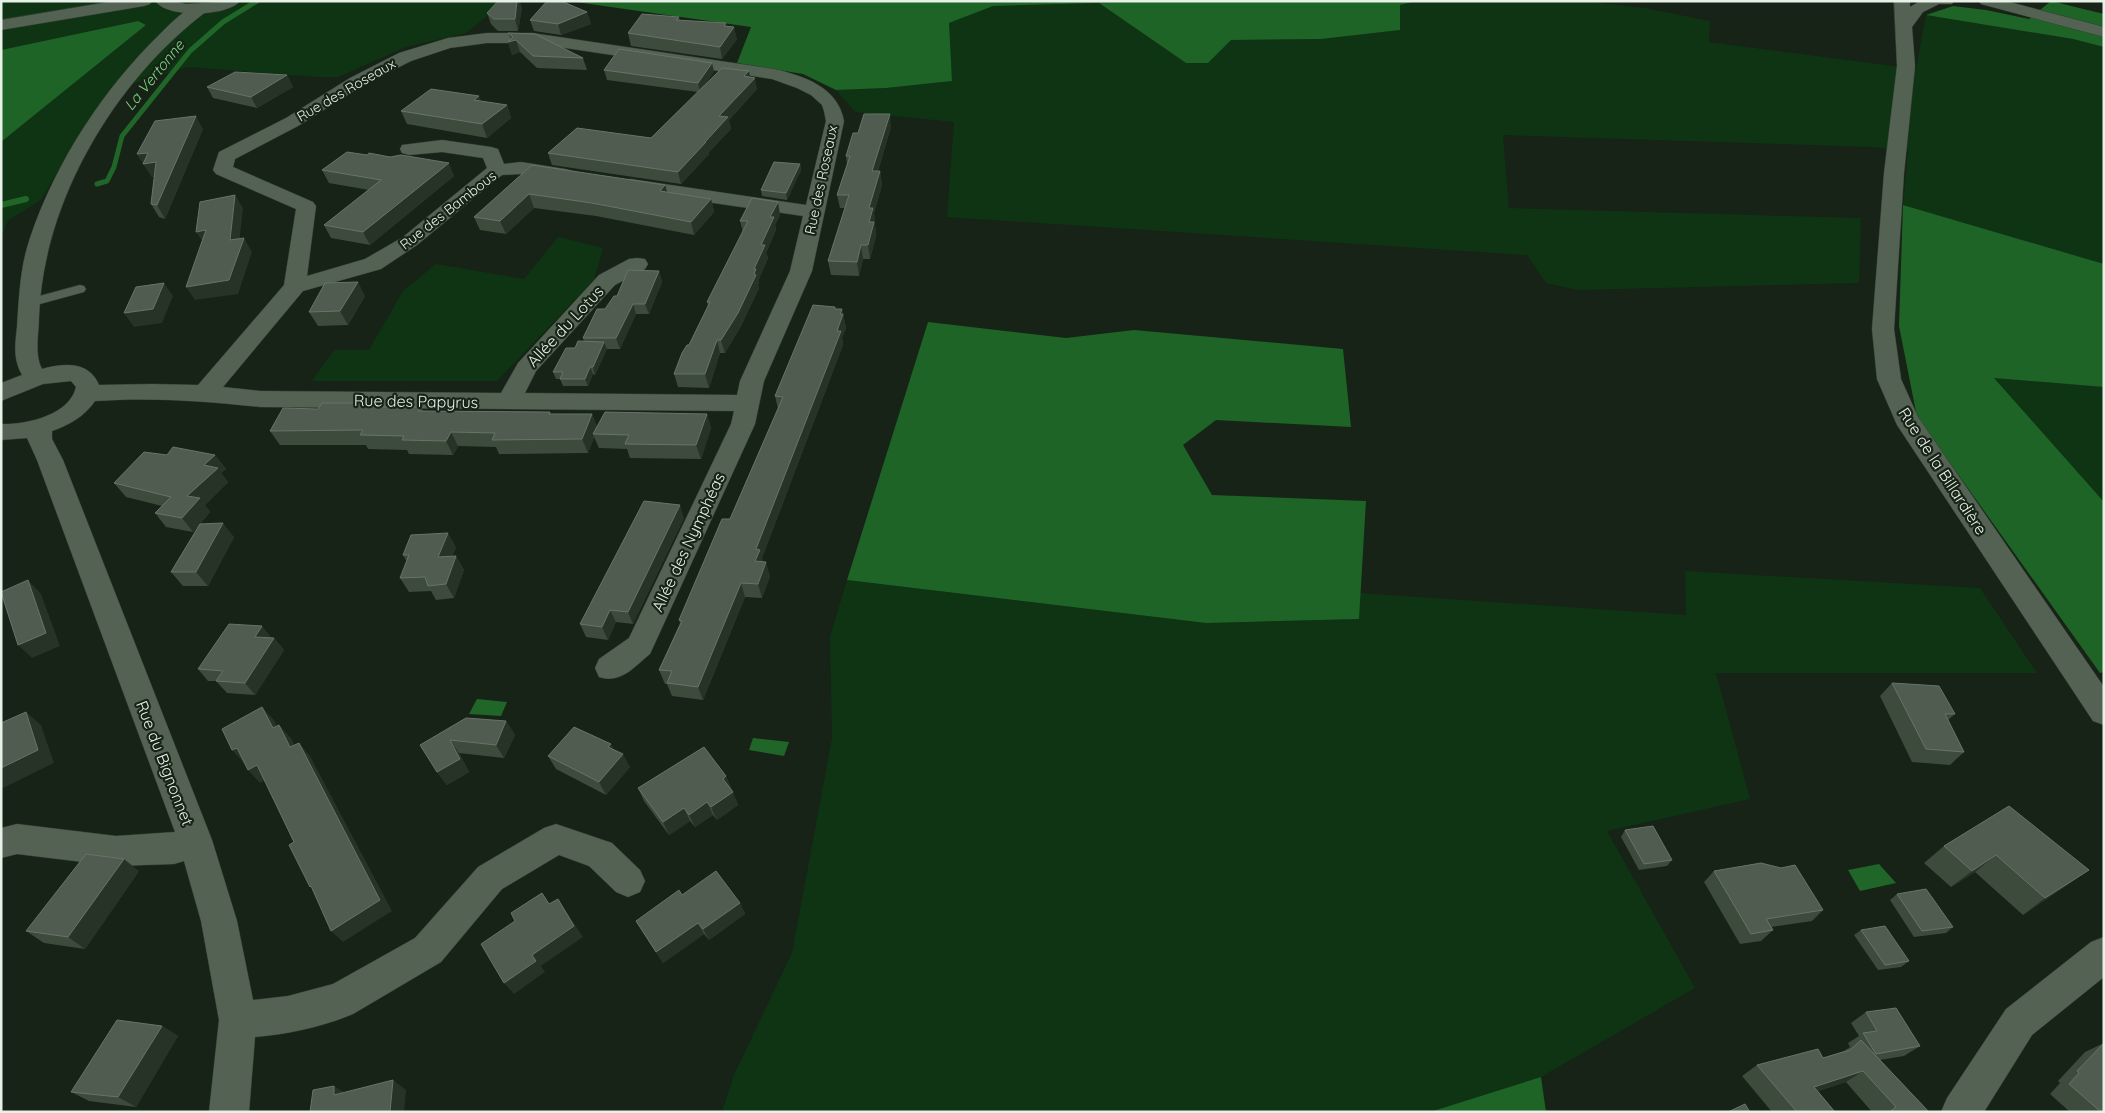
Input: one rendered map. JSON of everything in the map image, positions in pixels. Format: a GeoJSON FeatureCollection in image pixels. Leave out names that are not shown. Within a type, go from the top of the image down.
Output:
{"type":"FeatureCollection","features":[{"type":"Feature","properties":{"kind":"street"},"geometry":{"type":"LineString","coordinates":[[1,25],[144,1]]}},
{"type":"Feature","properties":{"kind":"street"},"geometry":{"type":"LineString","coordinates":[[163,1],[175,8],[201,8],[232,1]]}},
{"type":"Feature","properties":{"kind":"street","name":"Rue de la Billardière"},"geometry":{"type":"LineString","coordinates":[[1902,1],[1906,66],[1894,173],[1883,329],[1889,379],[1906,419],[2104,712]]}},
{"type":"Feature","properties":{"kind":"street"},"geometry":{"type":"LineString","coordinates":[[1904,26],[1918,9],[1933,1]]}},
{"type":"Feature","properties":{"kind":"street"},"geometry":{"type":"LineString","coordinates":[[1987,1],[2104,32]]}},
{"type":"Feature","properties":{"kind":"street"},"geometry":{"type":"LineString","coordinates":[[35,377],[28,364],[30,279],[40,239],[62,185],[82,146],[130,75],[186,17],[201,8]]}},
{"type":"Feature","properties":{"kind":"street","name":"Rue des Roseaux"},"geometry":{"type":"LineString","coordinates":[[295,286],[306,206],[224,170],[226,156],[292,122],[356,82],[405,56],[448,43],[486,38],[532,38],[766,73],[795,80],[815,90],[830,103],[835,121],[801,272],[752,381],[747,403]]}},
{"type":"Feature","properties":{"kind":"street"},"geometry":{"type":"LineString","coordinates":[[409,149],[442,146],[491,153],[497,170]]}},
{"type":"Feature","properties":{"kind":"street","name":"Rue des Bambous"},"geometry":{"type":"LineString","coordinates":[[295,286],[373,264],[410,241],[497,170],[521,168],[814,212]]}},
{"type":"Feature","properties":{"kind":"street","name":"Allée du Lotus"},"geometry":{"type":"LineString","coordinates":[[509,402],[532,360],[607,280],[637,264]]}},
{"type":"Feature","properties":{"kind":"street"},"geometry":{"type":"LineString","coordinates":[[206,392],[295,286]]}},
{"type":"Feature","properties":{"kind":"street"},"geometry":{"type":"LineString","coordinates":[[1,393],[18,383],[35,377],[58,374],[76,375],[85,379],[88,386],[87,394],[81,403],[70,412],[39,428],[22,432],[1,432]]}},
{"type":"Feature","properties":{"kind":"street","name":"Rue des Papyrus"},"geometry":{"type":"LineString","coordinates":[[87,394],[115,391],[206,392],[260,399],[747,403]]}},
{"type":"Feature","properties":{"kind":"street","name":"Allée des Nymphéas"},"geometry":{"type":"LineString","coordinates":[[610,668],[640,646],[743,424],[747,403]]}},
{"type":"Feature","properties":{"kind":"street","name":"Rue du Bignonnet"},"geometry":{"type":"LineString","coordinates":[[39,428],[40,440],[50,460],[195,840],[219,921],[238,1020],[229,1112]]}},
{"type":"Feature","properties":{"kind":"street"},"geometry":{"type":"LineString","coordinates":[[1,842],[17,839],[116,851],[174,849],[195,840]]}},
{"type":"Feature","properties":{"kind":"street"},"geometry":{"type":"LineString","coordinates":[[238,1020],[288,1015],[340,1000],[428,950],[490,878],[556,839],[600,854],[628,881]]}},
{"type":"Feature","properties":{"kind":"street"},"geometry":{"type":"LineString","coordinates":[[1961,1112],[2019,1022],[2104,954]]}},
{"type":"Feature","properties":{"kind":"lane"},"geometry":{"type":"LineString","coordinates":[[28,303],[80,288]]}},
{"type":"Feature","properties":{"kind":"shaded area"},"geometry":{"type":"Polygon","coordinates":[[[1,1],[506,1],[466,33],[406,47],[338,77],[188,67],[115,89],[71,148],[41,200],[7,221],[1,241],[1,142],[146,25],[138,21],[1,50],[1,1]]]}},
{"type":"Feature","properties":{"kind":"shaded area"},"geometry":{"type":"Polygon","coordinates":[[[1417,1],[1584,1],[1645,8],[1710,21],[1709,42],[1916,69],[1926,15],[2073,39],[2104,47],[2104,264],[1903,205],[1908,151],[1872,147],[1503,135],[1509,208],[1861,218],[1859,283],[1578,290],[1546,283],[1527,255],[947,217],[954,122],[855,112],[836,90],[886,88],[952,81],[948,23],[993,6],[1099,3],[1186,63],[1208,63],[1230,40],[1321,39],[1399,30],[1400,5],[1417,1]]]}},
{"type":"Feature","properties":{"kind":"shaded area"},"geometry":{"type":"Polygon","coordinates":[[[1417,1],[1400,5],[1400,30],[1321,39],[1231,40],[1208,63],[1186,63],[1099,3],[993,6],[949,23],[952,81],[886,88],[836,90],[803,74],[737,63],[751,27],[576,2],[1417,1]]]}},
{"type":"Feature","properties":{"kind":"shaded area"},"geometry":{"type":"Polygon","coordinates":[[[2051,1],[2104,14],[2104,47],[2073,39],[1926,15],[1953,6],[1986,10],[2029,19],[2051,1]]]}},
{"type":"Feature","properties":{"kind":"shaded area"},"geometry":{"type":"Polygon","coordinates":[[[138,21],[146,25],[1,142],[1,50],[138,21]]]}},
{"type":"Feature","properties":{"kind":"shaded area"},"geometry":{"type":"Polygon","coordinates":[[[1903,205],[2104,264],[2104,387],[1994,378],[2104,502],[2104,672],[2100,673],[1917,417],[1899,326],[1903,205]]]}},
{"type":"Feature","properties":{"kind":"shaded area"},"geometry":{"type":"Polygon","coordinates":[[[558,237],[603,248],[594,280],[497,381],[312,381],[334,350],[369,350],[403,291],[436,264],[524,279],[558,237]]]}},
{"type":"Feature","properties":{"kind":"shaded area"},"geometry":{"type":"Polygon","coordinates":[[[928,322],[1066,338],[1134,330],[1343,349],[1351,427],[1216,420],[1183,445],[1212,495],[1366,501],[1359,619],[1206,623],[847,580],[928,322]]]}},
{"type":"Feature","properties":{"kind":"shaded area"},"geometry":{"type":"Polygon","coordinates":[[[1993,377],[2104,387],[2104,502],[1993,377]]]}},
{"type":"Feature","properties":{"kind":"shaded area"},"geometry":{"type":"Polygon","coordinates":[[[1685,571],[1980,588],[2037,673],[1716,673],[1750,799],[1607,831],[1695,988],[1541,1077],[1430,1112],[722,1112],[734,1075],[792,953],[832,738],[830,637],[847,580],[1206,623],[1358,619],[1360,593],[1686,615],[1685,571]]]}},
{"type":"Feature","properties":{"kind":"shaded area"},"geometry":{"type":"Polygon","coordinates":[[[477,699],[507,702],[501,716],[469,714],[477,699]]]}},
{"type":"Feature","properties":{"kind":"shaded area"},"geometry":{"type":"Polygon","coordinates":[[[753,738],[789,742],[784,756],[749,750],[753,738]]]}},
{"type":"Feature","properties":{"kind":"shaded area"},"geometry":{"type":"Polygon","coordinates":[[[1879,864],[1896,883],[1860,891],[1848,870],[1879,864]]]}},
{"type":"Feature","properties":{"kind":"shaded area"},"geometry":{"type":"Polygon","coordinates":[[[1541,1077],[1546,1112],[1430,1112],[1541,1077]]]}},
{"type":"Feature","properties":{"kind":"building"},"geometry":{"type":"Polygon","coordinates":[[[498,1],[517,1],[515,19],[494,19],[487,13],[498,1]]]}},
{"type":"Feature","properties":{"kind":"building"},"geometry":{"type":"Polygon","coordinates":[[[547,1],[561,1],[587,12],[558,24],[530,20],[547,1]]]}},
{"type":"Feature","properties":{"kind":"building"},"geometry":{"type":"Polygon","coordinates":[[[642,14],[679,17],[676,20],[726,23],[724,26],[734,27],[720,47],[628,33],[642,14]]]}},
{"type":"Feature","properties":{"kind":"building"},"geometry":{"type":"Polygon","coordinates":[[[508,33],[535,34],[583,58],[533,56],[516,40],[508,42],[513,37],[508,33]]]}},
{"type":"Feature","properties":{"kind":"building"},"geometry":{"type":"Polygon","coordinates":[[[619,49],[712,63],[698,83],[604,70],[619,49]]]}},
{"type":"Feature","properties":{"kind":"building"},"geometry":{"type":"Polygon","coordinates":[[[722,68],[749,71],[744,76],[755,78],[719,116],[728,117],[678,172],[548,153],[577,128],[651,138],[722,68]]]}},
{"type":"Feature","properties":{"kind":"building"},"geometry":{"type":"Polygon","coordinates":[[[235,72],[287,75],[251,97],[207,87],[235,72]]]}},
{"type":"Feature","properties":{"kind":"building"},"geometry":{"type":"Polygon","coordinates":[[[431,89],[479,96],[474,100],[507,105],[482,124],[401,111],[431,89]]]}},
{"type":"Feature","properties":{"kind":"building"},"geometry":{"type":"Polygon","coordinates":[[[864,114],[890,114],[872,171],[880,171],[869,208],[873,208],[869,222],[874,222],[868,245],[861,245],[857,262],[828,261],[849,195],[837,195],[850,156],[846,156],[853,133],[858,133],[864,114]]]}},
{"type":"Feature","properties":{"kind":"building"},"geometry":{"type":"Polygon","coordinates":[[[196,116],[157,205],[151,204],[156,162],[143,164],[148,153],[137,154],[155,121],[196,116]]]}},
{"type":"Feature","properties":{"kind":"building"},"geometry":{"type":"Polygon","coordinates":[[[347,152],[367,155],[369,153],[390,157],[401,155],[449,163],[363,232],[324,225],[381,180],[322,170],[347,152]]]}},
{"type":"Feature","properties":{"kind":"building"},"geometry":{"type":"Polygon","coordinates":[[[774,162],[800,164],[786,193],[761,190],[774,162]]]}},
{"type":"Feature","properties":{"kind":"building"},"geometry":{"type":"Polygon","coordinates":[[[532,165],[665,185],[660,191],[711,199],[691,222],[592,203],[529,194],[500,221],[474,217],[532,165]]]}},
{"type":"Feature","properties":{"kind":"building"},"geometry":{"type":"Polygon","coordinates":[[[235,195],[230,240],[244,238],[229,280],[186,287],[206,230],[196,232],[200,202],[235,195]]]}},
{"type":"Feature","properties":{"kind":"building"},"geometry":{"type":"Polygon","coordinates":[[[752,198],[778,202],[770,217],[774,217],[761,245],[765,245],[754,269],[756,269],[754,274],[756,275],[738,313],[721,340],[717,340],[705,374],[674,374],[682,353],[687,345],[689,345],[710,302],[707,302],[748,221],[740,221],[752,198]]]}},
{"type":"Feature","properties":{"kind":"building"},"geometry":{"type":"Polygon","coordinates":[[[628,270],[659,271],[645,304],[633,304],[616,338],[583,338],[597,309],[605,309],[614,296],[617,296],[628,270]]]}},
{"type":"Feature","properties":{"kind":"building"},"geometry":{"type":"Polygon","coordinates":[[[358,282],[340,311],[309,312],[325,283],[358,282]]]}},
{"type":"Feature","properties":{"kind":"building"},"geometry":{"type":"Polygon","coordinates":[[[164,283],[153,309],[124,313],[136,287],[164,283]]]}},
{"type":"Feature","properties":{"kind":"building"},"geometry":{"type":"Polygon","coordinates":[[[813,305],[842,309],[840,314],[843,314],[837,331],[841,331],[756,549],[760,550],[755,561],[766,562],[758,584],[741,583],[698,687],[667,683],[672,671],[659,670],[682,621],[679,620],[722,519],[730,519],[783,397],[775,396],[813,305]]]}},
{"type":"Feature","properties":{"kind":"building"},"geometry":{"type":"Polygon","coordinates":[[[578,341],[604,342],[593,367],[590,367],[585,379],[560,379],[563,372],[553,372],[566,348],[575,348],[578,341]]]}},
{"type":"Feature","properties":{"kind":"building"},"geometry":{"type":"Polygon","coordinates":[[[322,403],[379,403],[377,407],[421,407],[418,411],[592,414],[582,439],[492,440],[495,433],[451,432],[446,441],[402,440],[404,436],[360,435],[363,430],[270,431],[283,408],[318,409],[322,403]]]}},
{"type":"Feature","properties":{"kind":"building"},"geometry":{"type":"Polygon","coordinates":[[[605,412],[707,414],[696,445],[625,444],[629,435],[593,434],[605,412]]]}},
{"type":"Feature","properties":{"kind":"building"},"geometry":{"type":"Polygon","coordinates":[[[173,447],[215,455],[204,465],[218,468],[187,496],[200,498],[182,518],[155,513],[171,497],[114,483],[144,452],[167,455],[173,447]]]}},
{"type":"Feature","properties":{"kind":"building"},"geometry":{"type":"Polygon","coordinates":[[[644,501],[680,505],[628,612],[610,610],[602,627],[580,624],[644,501]]]}},
{"type":"Feature","properties":{"kind":"building"},"geometry":{"type":"Polygon","coordinates":[[[223,523],[196,572],[171,572],[200,524],[223,523]]]}},
{"type":"Feature","properties":{"kind":"building"},"geometry":{"type":"Polygon","coordinates":[[[448,533],[438,557],[456,556],[446,584],[428,586],[425,577],[400,578],[409,555],[403,555],[411,535],[448,533]]]}},
{"type":"Feature","properties":{"kind":"building"},"geometry":{"type":"Polygon","coordinates":[[[28,580],[46,633],[18,645],[1,592],[28,580]]]}},
{"type":"Feature","properties":{"kind":"building"},"geometry":{"type":"Polygon","coordinates":[[[229,624],[262,626],[255,637],[274,638],[245,683],[216,681],[223,671],[198,669],[229,624]]]}},
{"type":"Feature","properties":{"kind":"building"},"geometry":{"type":"Polygon","coordinates":[[[1892,683],[1939,686],[1955,714],[1945,714],[1964,752],[1926,749],[1892,683]]]}},
{"type":"Feature","properties":{"kind":"building"},"geometry":{"type":"Polygon","coordinates":[[[262,707],[273,728],[279,725],[290,747],[299,743],[380,900],[331,931],[311,886],[289,845],[294,842],[257,765],[248,770],[237,748],[232,750],[222,729],[262,707]]]}},
{"type":"Feature","properties":{"kind":"building"},"geometry":{"type":"Polygon","coordinates":[[[26,712],[38,750],[1,768],[1,723],[26,712]]]}},
{"type":"Feature","properties":{"kind":"building"},"geometry":{"type":"Polygon","coordinates":[[[466,718],[506,721],[496,745],[450,740],[460,759],[437,772],[420,745],[466,718]]]}},
{"type":"Feature","properties":{"kind":"building"},"geometry":{"type":"Polygon","coordinates":[[[574,727],[611,744],[608,747],[623,754],[599,782],[548,756],[574,727]]]}},
{"type":"Feature","properties":{"kind":"building"},"geometry":{"type":"Polygon","coordinates":[[[704,747],[726,776],[723,779],[733,792],[711,807],[707,802],[689,815],[684,808],[663,822],[638,788],[704,747]]]}},
{"type":"Feature","properties":{"kind":"building"},"geometry":{"type":"Polygon","coordinates":[[[2009,806],[2089,870],[2045,898],[1996,855],[1972,871],[1944,846],[2009,806]]]}},
{"type":"Feature","properties":{"kind":"building"},"geometry":{"type":"Polygon","coordinates":[[[1653,826],[1672,860],[1644,864],[1625,830],[1653,826]]]}},
{"type":"Feature","properties":{"kind":"building"},"geometry":{"type":"Polygon","coordinates":[[[86,854],[124,859],[68,937],[26,931],[86,854]]]}},
{"type":"Feature","properties":{"kind":"building"},"geometry":{"type":"Polygon","coordinates":[[[1761,863],[1781,868],[1795,865],[1823,910],[1766,919],[1773,930],[1751,934],[1714,871],[1761,863]]]}},
{"type":"Feature","properties":{"kind":"building"},"geometry":{"type":"Polygon","coordinates":[[[716,871],[740,903],[703,929],[698,923],[656,952],[636,921],[679,890],[682,895],[716,871]]]}},
{"type":"Feature","properties":{"kind":"building"},"geometry":{"type":"Polygon","coordinates":[[[1926,889],[1953,927],[1922,931],[1897,894],[1926,889]]]}},
{"type":"Feature","properties":{"kind":"building"},"geometry":{"type":"Polygon","coordinates":[[[542,893],[549,904],[558,899],[574,926],[532,955],[536,961],[504,983],[481,944],[515,921],[511,913],[542,893]]]}},
{"type":"Feature","properties":{"kind":"building"},"geometry":{"type":"Polygon","coordinates":[[[1885,926],[1909,961],[1885,965],[1861,930],[1885,926]]]}},
{"type":"Feature","properties":{"kind":"building"},"geometry":{"type":"Polygon","coordinates":[[[1896,1008],[1920,1046],[1876,1054],[1863,1033],[1877,1031],[1866,1012],[1896,1008]]]}},
{"type":"Feature","properties":{"kind":"building"},"geometry":{"type":"Polygon","coordinates":[[[117,1020],[162,1026],[118,1097],[71,1092],[117,1020]]]}},
{"type":"Feature","properties":{"kind":"building"},"geometry":{"type":"Polygon","coordinates":[[[1861,1040],[1929,1112],[1889,1112],[1896,1107],[1863,1071],[1814,1087],[1835,1112],[1797,1112],[1757,1065],[1818,1049],[1823,1058],[1850,1050],[1861,1040]]]}},
{"type":"Feature","properties":{"kind":"building"},"geometry":{"type":"Polygon","coordinates":[[[2104,1043],[2104,1112],[2101,1112],[2069,1084],[2079,1073],[2077,1071],[2104,1043]]]}},
{"type":"Feature","properties":{"kind":"building"},"geometry":{"type":"Polygon","coordinates":[[[393,1080],[390,1112],[310,1112],[313,1090],[334,1086],[334,1095],[393,1080]]]}},
{"type":"Feature","properties":{"kind":"building"},"geometry":{"type":"Polygon","coordinates":[[[1745,1104],[1750,1112],[1728,1112],[1745,1104]]]}},
{"type":"Feature","properties":{"kind":"waterway","name":"La Vertonne"},"geometry":{"type":"LineString","coordinates":[[97,184],[107,181],[114,167],[122,136],[190,51],[223,22],[257,1]]}},
{"type":"Feature","properties":{"kind":"waterway","name":"La Vertonne"},"geometry":{"type":"LineString","coordinates":[[1,205],[26,199]]}}]}
